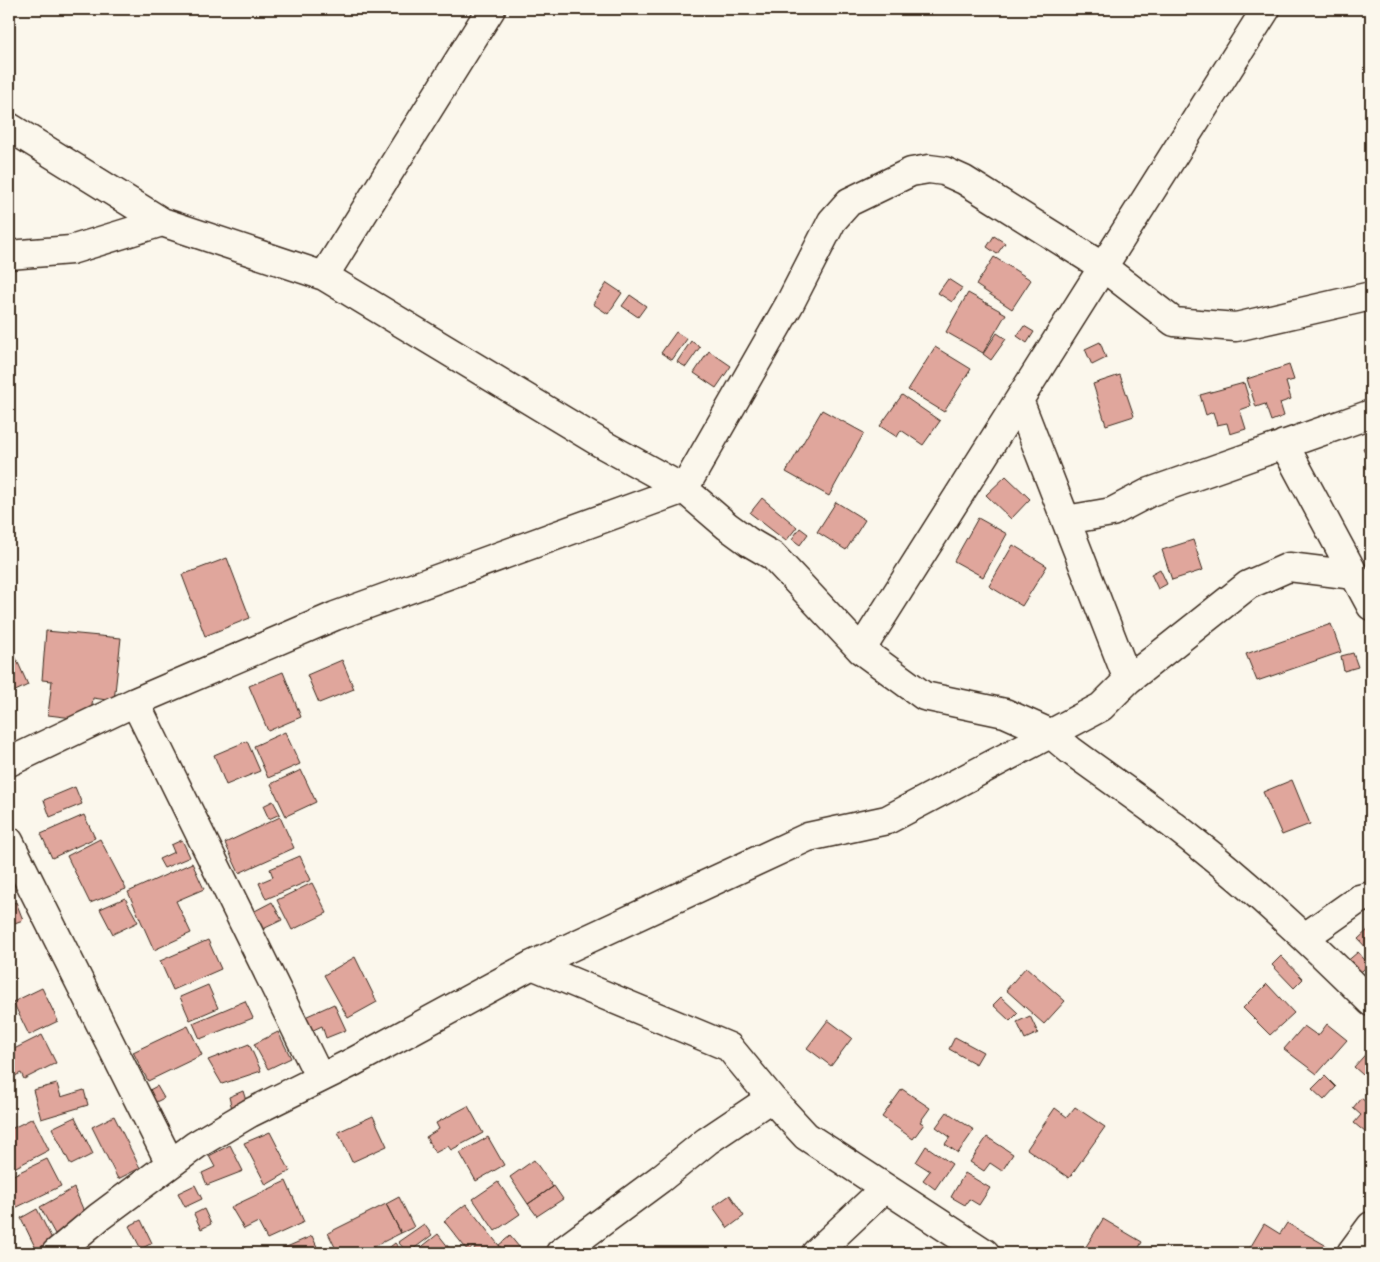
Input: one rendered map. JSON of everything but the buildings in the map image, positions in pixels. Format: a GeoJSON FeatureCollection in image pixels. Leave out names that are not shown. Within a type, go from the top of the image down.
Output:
{"type":"FeatureCollection","features":[{"type":"Feature","properties":{"kind":"street"},"geometry":{"type":"LineString","coordinates":[[324,276],[492,9]]}},
{"type":"Feature","properties":{"kind":"street"},"geometry":{"type":"LineString","coordinates":[[861,650],[1266,9]]}},
{"type":"Feature","properties":{"kind":"street"},"geometry":{"type":"LineString","coordinates":[[9,127],[162,222],[324,276],[604,445],[684,489],[727,526],[773,556],[861,650],[924,696],[1005,713],[1050,733],[1070,750],[1195,842],[1305,936],[1371,1002]]}},
{"type":"Feature","properties":{"kind":"street"},"geometry":{"type":"LineString","coordinates":[[9,762],[135,702],[335,616],[684,489],[789,305],[832,221],[849,202],[911,172],[929,169],[944,171],[964,180],[1102,267],[1174,322],[1236,327],[1371,296]]}},
{"type":"Feature","properties":{"kind":"street"},"geometry":{"type":"LineString","coordinates":[[9,255],[71,250],[162,222]]}},
{"type":"Feature","properties":{"kind":"street"},"geometry":{"type":"LineString","coordinates":[[1019,400],[1128,680]]}},
{"type":"Feature","properties":{"kind":"street"},"geometry":{"type":"LineString","coordinates":[[1066,520],[1112,512],[1150,492],[1371,414]]}},
{"type":"Feature","properties":{"kind":"street"},"geometry":{"type":"LineString","coordinates":[[1284,444],[1371,606]]}},
{"type":"Feature","properties":{"kind":"street"},"geometry":{"type":"LineString","coordinates":[[56,1253],[99,1217],[196,1145],[250,1113],[320,1078],[532,965],[808,838],[887,820],[1101,707],[1128,680],[1248,585],[1290,566],[1354,575]]}},
{"type":"Feature","properties":{"kind":"street"},"geometry":{"type":"LineString","coordinates":[[135,702],[320,1078]]}},
{"type":"Feature","properties":{"kind":"street"},"geometry":{"type":"LineString","coordinates":[[9,841],[170,1163]]}},
{"type":"Feature","properties":{"kind":"street"},"geometry":{"type":"LineString","coordinates":[[1305,936],[1359,899],[1371,896]]}},
{"type":"Feature","properties":{"kind":"street"},"geometry":{"type":"LineString","coordinates":[[532,965],[729,1047],[771,1098],[806,1136],[985,1253]]}},
{"type":"Feature","properties":{"kind":"street"},"geometry":{"type":"LineString","coordinates":[[560,1253],[660,1179],[707,1141],[771,1098]]}},
{"type":"Feature","properties":{"kind":"street"},"geometry":{"type":"LineString","coordinates":[[816,1253],[885,1188]]}},
{"type":"Feature","properties":{"kind":"street"},"geometry":{"type":"LineString","coordinates":[[1351,1253],[1371,1226]]}}]}
